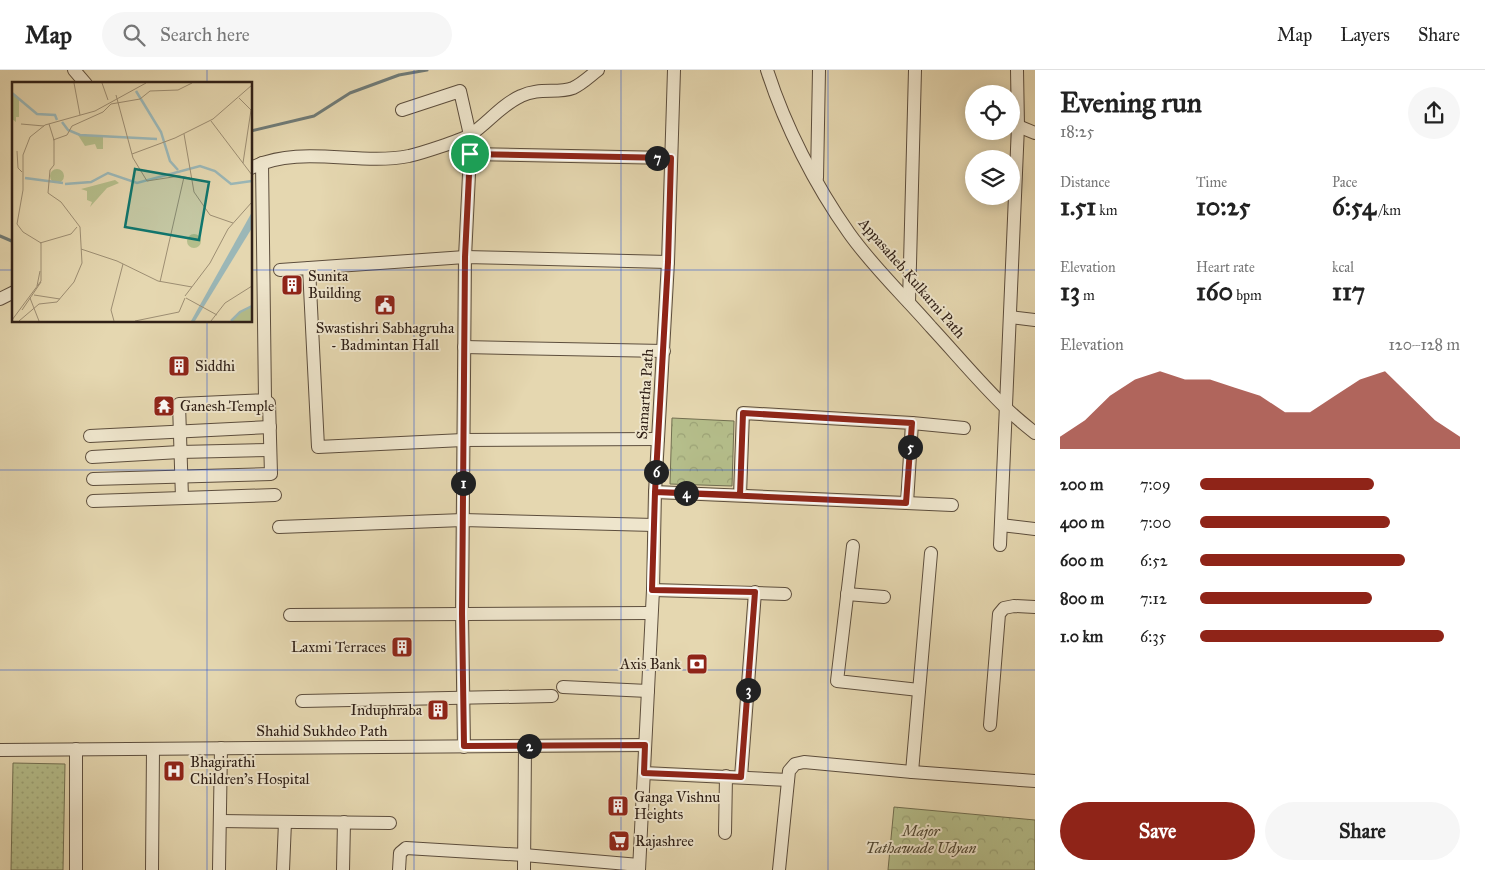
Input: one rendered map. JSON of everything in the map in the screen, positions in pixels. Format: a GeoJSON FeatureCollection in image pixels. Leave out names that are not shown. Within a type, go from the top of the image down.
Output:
{"type":"FeatureCollection","features":[{"type":"Feature","properties":{"kind":"street"},"geometry":{"type":"LineString","coordinates":[[74,70],[84,82]]}},
{"type":"Feature","properties":{"kind":"street"},"geometry":{"type":"LineString","coordinates":[[93,479],[271,474],[269,403],[265,400],[257,165],[293,157],[386,158],[410,156],[470,135],[504,106],[522,95],[538,90],[572,88],[582,83],[598,70]]}},
{"type":"Feature","properties":{"kind":"street","name":"Samartha Path"},"geometry":{"type":"LineString","coordinates":[[639,868],[655,492],[668,262],[674,70]]}},
{"type":"Feature","properties":{"kind":"street","name":"Appasaheb Kulkarni Path"},"geometry":{"type":"LineString","coordinates":[[767,70],[796,140],[817,180],[850,233],[879,270],[1006,409],[1035,433]]}},
{"type":"Feature","properties":{"kind":"street"},"geometry":{"type":"LineString","coordinates":[[817,180],[819,70]]}},
{"type":"Feature","properties":{"kind":"street"},"geometry":{"type":"LineString","coordinates":[[909,302],[915,70]]}},
{"type":"Feature","properties":{"kind":"street"},"geometry":{"type":"LineString","coordinates":[[1017,70],[1017,85]]}},
{"type":"Feature","properties":{"kind":"street"},"geometry":{"type":"LineString","coordinates":[[402,110],[460,91],[470,135],[465,257],[463,440],[462,614],[464,746]]}},
{"type":"Feature","properties":{"kind":"street"},"geometry":{"type":"LineString","coordinates":[[1020,127],[1035,133]]}},
{"type":"Feature","properties":{"kind":"street"},"geometry":{"type":"LineString","coordinates":[[1000,546],[1017,140]]}},
{"type":"Feature","properties":{"kind":"street"},"geometry":{"type":"LineString","coordinates":[[470,154],[671,158]]}},
{"type":"Feature","properties":{"kind":"street"},"geometry":{"type":"LineString","coordinates":[[280,270],[465,257],[668,262]]}},
{"type":"Feature","properties":{"kind":"street"},"geometry":{"type":"LineString","coordinates":[[309,268],[318,447],[463,440],[658,439]]}},
{"type":"Feature","properties":{"kind":"street"},"geometry":{"type":"LineString","coordinates":[[0,299],[12,293]]}},
{"type":"Feature","properties":{"kind":"street"},"geometry":{"type":"LineString","coordinates":[[1010,318],[1035,320]]}},
{"type":"Feature","properties":{"kind":"street"},"geometry":{"type":"LineString","coordinates":[[464,347],[664,351]]}},
{"type":"Feature","properties":{"kind":"street"},"geometry":{"type":"LineString","coordinates":[[182,498],[179,404],[265,400]]}},
{"type":"Feature","properties":{"kind":"street"},"geometry":{"type":"LineString","coordinates":[[740,495],[743,413],[964,428]]}},
{"type":"Feature","properties":{"kind":"street"},"geometry":{"type":"LineString","coordinates":[[906,503],[912,423]]}},
{"type":"Feature","properties":{"kind":"street"},"geometry":{"type":"LineString","coordinates":[[90,436],[270,427]]}},
{"type":"Feature","properties":{"kind":"street"},"geometry":{"type":"LineString","coordinates":[[92,457],[180,452],[270,450]]}},
{"type":"Feature","properties":{"kind":"street"},"geometry":{"type":"LineString","coordinates":[[655,492],[952,505]]}},
{"type":"Feature","properties":{"kind":"street"},"geometry":{"type":"LineString","coordinates":[[93,501],[275,495]]}},
{"type":"Feature","properties":{"kind":"street"},"geometry":{"type":"LineString","coordinates":[[279,527],[463,520],[654,525]]}},
{"type":"Feature","properties":{"kind":"street"},"geometry":{"type":"LineString","coordinates":[[1001,524],[1035,529]]}},
{"type":"Feature","properties":{"kind":"street"},"geometry":{"type":"LineString","coordinates":[[853,546],[837,681],[919,690]]}},
{"type":"Feature","properties":{"kind":"street"},"geometry":{"type":"LineString","coordinates":[[912,772],[931,553]]}},
{"type":"Feature","properties":{"kind":"street"},"geometry":{"type":"LineString","coordinates":[[652,590],[785,594]]}},
{"type":"Feature","properties":{"kind":"street"},"geometry":{"type":"LineString","coordinates":[[741,777],[755,592]]}},
{"type":"Feature","properties":{"kind":"street"},"geometry":{"type":"LineString","coordinates":[[847,594],[884,597]]}},
{"type":"Feature","properties":{"kind":"street"},"geometry":{"type":"LineString","coordinates":[[990,725],[999,614],[1004,608],[1014,606],[1035,607]]}},
{"type":"Feature","properties":{"kind":"street"},"geometry":{"type":"LineString","coordinates":[[290,615],[651,613]]}},
{"type":"Feature","properties":{"kind":"street"},"geometry":{"type":"LineString","coordinates":[[563,687],[648,691]]}},
{"type":"Feature","properties":{"kind":"street"},"geometry":{"type":"LineString","coordinates":[[302,701],[552,696]]}},
{"type":"Feature","properties":{"kind":"street","name":"Shahid Sukhdeo Path"},"geometry":{"type":"LineString","coordinates":[[0,750],[645,745]]}},
{"type":"Feature","properties":{"kind":"street"},"geometry":{"type":"LineString","coordinates":[[524,870],[525,746]]}},
{"type":"Feature","properties":{"kind":"street"},"geometry":{"type":"LineString","coordinates":[[219,870],[222,748]]}},
{"type":"Feature","properties":{"kind":"street"},"geometry":{"type":"LineString","coordinates":[[152,870],[153,749]]}},
{"type":"Feature","properties":{"kind":"street"},"geometry":{"type":"LineString","coordinates":[[76,750],[76,870]]}},
{"type":"Feature","properties":{"kind":"street"},"geometry":{"type":"LineString","coordinates":[[779,870],[788,771],[794,764],[804,762],[1035,781]]}},
{"type":"Feature","properties":{"kind":"street"},"geometry":{"type":"LineString","coordinates":[[644,773],[788,780]]}},
{"type":"Feature","properties":{"kind":"street"},"geometry":{"type":"LineString","coordinates":[[725,833],[726,776]]}},
{"type":"Feature","properties":{"kind":"street"},"geometry":{"type":"LineString","coordinates":[[220,821],[390,823]]}},
{"type":"Feature","properties":{"kind":"street"},"geometry":{"type":"LineString","coordinates":[[283,870],[285,822]]}},
{"type":"Feature","properties":{"kind":"street"},"geometry":{"type":"LineString","coordinates":[[342,870],[344,822]]}},
{"type":"Feature","properties":{"kind":"street"},"geometry":{"type":"LineString","coordinates":[[399,870],[400,852],[406,848],[524,855],[639,868]]}},
{"type":"Feature","properties":{"kind":"green space"},"geometry":{"type":"Polygon","coordinates":[[[672,418],[734,421],[732,486],[670,484],[672,418]]]}},
{"type":"Feature","properties":{"kind":"green space"},"geometry":{"type":"Polygon","coordinates":[[[13,763],[65,764],[63,870],[11,870],[13,763]]]}},
{"type":"Feature","properties":{"kind":"green space","name":"Major Tathawade Udyan"},"geometry":{"type":"Polygon","coordinates":[[[894,807],[1035,820],[1035,870],[888,870],[894,807]]]}},
{"type":"Feature","properties":{"kind":"waterway"},"geometry":{"type":"LineString","coordinates":[[252,131],[314,116],[350,93],[399,75],[427,70]]}},
{"type":"Feature","properties":{"kind":"waterway"},"geometry":{"type":"LineString","coordinates":[[0,236],[12,241]]}},
{"type":"Feature","properties":{"kind":"place","name":"Sunita Building"},"geometry":{"type":"Point","coordinates":[292,285]}},
{"type":"Feature","properties":{"kind":"place","name":"Swastishri Sabhagruha - Badmintan Hall"},"geometry":{"type":"Point","coordinates":[385,305]}},
{"type":"Feature","properties":{"kind":"place","name":"Siddhi"},"geometry":{"type":"Point","coordinates":[179,366]}},
{"type":"Feature","properties":{"kind":"place","name":"Ganesh Temple"},"geometry":{"type":"Point","coordinates":[164,406]}},
{"type":"Feature","properties":{"kind":"place","name":"Laxmi Terraces"},"geometry":{"type":"Point","coordinates":[402,647]}},
{"type":"Feature","properties":{"kind":"place","name":"Axis Bank"},"geometry":{"type":"Point","coordinates":[697,664]}},
{"type":"Feature","properties":{"kind":"place","name":"Induphraba"},"geometry":{"type":"Point","coordinates":[438,710]}},
{"type":"Feature","properties":{"kind":"place","name":"Bhagirathi Children's Hospital"},"geometry":{"type":"Point","coordinates":[174,771]}},
{"type":"Feature","properties":{"kind":"place","name":"Ganga Vishnu Heights"},"geometry":{"type":"Point","coordinates":[618,806]}},
{"type":"Feature","properties":{"kind":"place","name":"Rajashree"},"geometry":{"type":"Point","coordinates":[619,841]}},
{"type":"Feature","properties":{"kind":"route"},"geometry":{"type":"LineString","coordinates":[[470,154],[465,257],[462,614],[464,746],[645,745],[644,773],[741,777],[755,592],[652,590],[655,492],[740,495],[743,413],[912,423],[906,503],[655,492],[664,351],[671,158],[470,154]]}}]}
